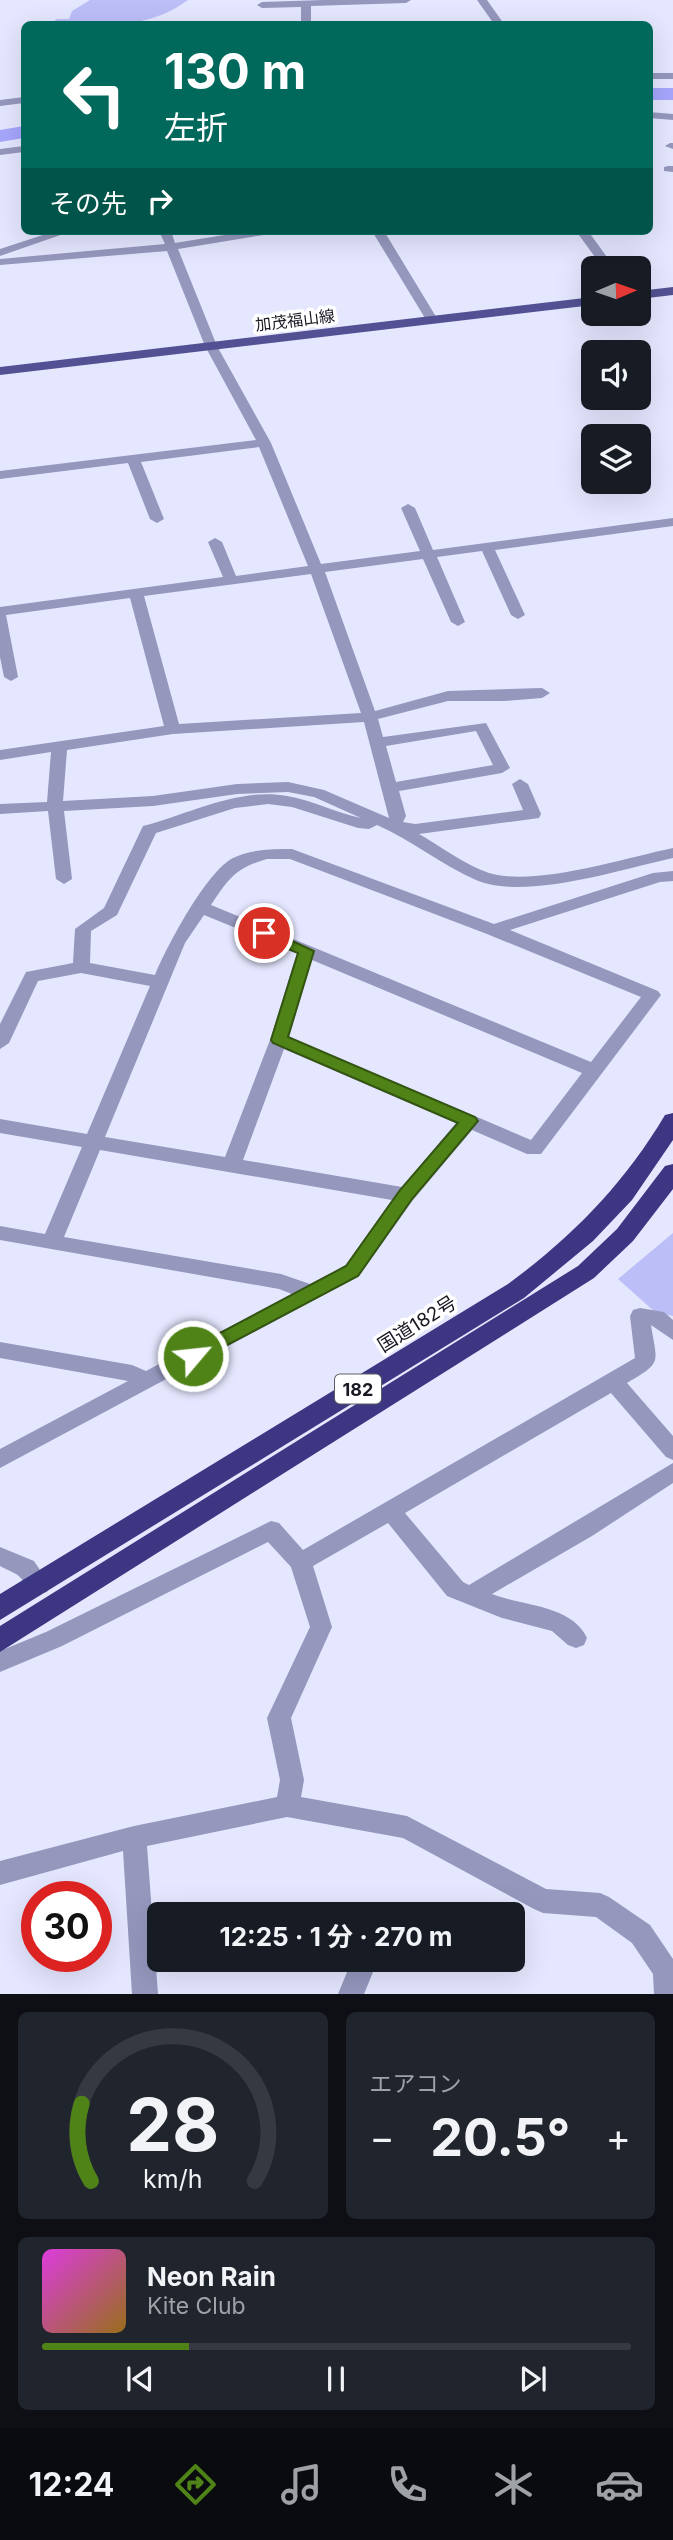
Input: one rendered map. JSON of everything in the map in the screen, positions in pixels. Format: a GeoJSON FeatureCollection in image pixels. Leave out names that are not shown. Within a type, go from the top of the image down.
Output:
{"type":"FeatureCollection","features":[{"type":"Feature","properties":{"kind":"highway","name":"国道182号"},"geometry":{"type":"LineString","coordinates":[[0,1608],[537,1276],[568,1254],[606,1216],[657,1151],[673,1121]]}},
{"type":"Feature","properties":{"kind":"highway","name":"182"},"geometry":{"type":"LineString","coordinates":[[0,1640],[577,1279],[625,1235],[673,1172]]}},
{"type":"Feature","properties":{"kind":"main road"},"geometry":{"type":"LineString","coordinates":[[651,294],[673,291]]}},
{"type":"Feature","properties":{"kind":"main road","name":"加茂福山線"},"geometry":{"type":"LineString","coordinates":[[0,371],[581,302]]}},
{"type":"Feature","properties":{"kind":"street"},"geometry":{"type":"LineString","coordinates":[[262,5],[406,0]]}},
{"type":"Feature","properties":{"kind":"street"},"geometry":{"type":"LineString","coordinates":[[482,0],[497,21]]}},
{"type":"Feature","properties":{"kind":"street"},"geometry":{"type":"LineString","coordinates":[[306,4],[306,21]]}},
{"type":"Feature","properties":{"kind":"street"},"geometry":{"type":"LineString","coordinates":[[653,76],[673,76]]}},
{"type":"Feature","properties":{"kind":"street"},"geometry":{"type":"LineString","coordinates":[[0,103],[21,100]]}},
{"type":"Feature","properties":{"kind":"street"},"geometry":{"type":"LineString","coordinates":[[653,115],[673,117]]}},
{"type":"Feature","properties":{"kind":"street"},"geometry":{"type":"LineString","coordinates":[[0,152],[21,149]]}},
{"type":"Feature","properties":{"kind":"street"},"geometry":{"type":"LineString","coordinates":[[0,253],[54,235]]}},
{"type":"Feature","properties":{"kind":"street"},"geometry":{"type":"LineString","coordinates":[[167,235],[211,346],[264,443],[316,568],[370,717],[398,816],[393,826]]}},
{"type":"Feature","properties":{"kind":"street"},"geometry":{"type":"LineString","coordinates":[[0,262],[172,247],[246,235]]}},
{"type":"Feature","properties":{"kind":"street"},"geometry":{"type":"LineString","coordinates":[[380,235],[432,320]]}},
{"type":"Feature","properties":{"kind":"street"},"geometry":{"type":"LineString","coordinates":[[585,235],[600,256]]}},
{"type":"Feature","properties":{"kind":"street"},"geometry":{"type":"LineString","coordinates":[[0,475],[264,443]]}},
{"type":"Feature","properties":{"kind":"street"},"geometry":{"type":"LineString","coordinates":[[133,458],[157,519]]}},
{"type":"Feature","properties":{"kind":"street"},"geometry":{"type":"LineString","coordinates":[[408,508],[458,622]]}},
{"type":"Feature","properties":{"kind":"street"},"geometry":{"type":"LineString","coordinates":[[0,611],[673,522]]}},
{"type":"Feature","properties":{"kind":"street"},"geometry":{"type":"LineString","coordinates":[[215,542],[231,580]]}},
{"type":"Feature","properties":{"kind":"street"},"geometry":{"type":"LineString","coordinates":[[486,546],[518,615]]}},
{"type":"Feature","properties":{"kind":"street"},"geometry":{"type":"LineString","coordinates":[[136,593],[173,729]]}},
{"type":"Feature","properties":{"kind":"street"},"geometry":{"type":"LineString","coordinates":[[0,617],[11,677]]}},
{"type":"Feature","properties":{"kind":"street"},"geometry":{"type":"LineString","coordinates":[[0,755],[173,729],[370,717],[449,696],[542,693]]}},
{"type":"Feature","properties":{"kind":"street"},"geometry":{"type":"LineString","coordinates":[[377,743],[481,726],[502,768],[390,788]]}},
{"type":"Feature","properties":{"kind":"street"},"geometry":{"type":"LineString","coordinates":[[59,746],[55,806],[64,879]]}},
{"type":"Feature","properties":{"kind":"street"},"geometry":{"type":"LineString","coordinates":[[81,967],[83,929],[111,911],[149,831],[190,820],[229,803],[284,800],[360,823],[415,829],[533,814],[520,784]]}},
{"type":"Feature","properties":{"kind":"street"},"geometry":{"type":"LineString","coordinates":[[0,809],[153,801],[237,789],[288,787],[318,793],[393,826],[483,877],[517,883],[551,880],[673,853]]}},
{"type":"Feature","properties":{"kind":"street"},"geometry":{"type":"LineString","coordinates":[[52,1241],[177,942],[201,907],[238,862],[267,854],[292,854],[493,930],[652,995],[534,1149],[279,1040]]}},
{"type":"Feature","properties":{"kind":"street"},"geometry":{"type":"LineString","coordinates":[[493,930],[659,877],[673,876]]}},
{"type":"Feature","properties":{"kind":"street"},"geometry":{"type":"LineString","coordinates":[[201,907],[594,1071]]}},
{"type":"Feature","properties":{"kind":"street"},"geometry":{"type":"LineString","coordinates":[[232,1165],[279,1040],[306,951]]}},
{"type":"Feature","properties":{"kind":"street"},"geometry":{"type":"LineString","coordinates":[[0,1043],[4,1025],[32,976],[81,967],[160,982]]}},
{"type":"Feature","properties":{"kind":"street"},"geometry":{"type":"LineString","coordinates":[[0,1459],[352,1271],[406,1195],[469,1121]]}},
{"type":"Feature","properties":{"kind":"street"},"geometry":{"type":"LineString","coordinates":[[0,1126],[406,1195]]}},
{"type":"Feature","properties":{"kind":"street"},"geometry":{"type":"LineString","coordinates":[[0,1233],[281,1282],[311,1293]]}},
{"type":"Feature","properties":{"kind":"street"},"geometry":{"type":"LineString","coordinates":[[301,1562],[646,1362],[640,1316],[657,1318],[673,1332]]}},
{"type":"Feature","properties":{"kind":"street"},"geometry":{"type":"LineString","coordinates":[[0,1350],[132,1373],[145,1381]]}},
{"type":"Feature","properties":{"kind":"street"},"geometry":{"type":"LineString","coordinates":[[613,1381],[673,1451]]}},
{"type":"Feature","properties":{"kind":"street"},"geometry":{"type":"LineString","coordinates":[[472,1594],[584,1529],[673,1472]]}},
{"type":"Feature","properties":{"kind":"street"},"geometry":{"type":"LineString","coordinates":[[390,1510],[456,1588],[502,1608],[559,1623],[576,1637]]}},
{"type":"Feature","properties":{"kind":"street"},"geometry":{"type":"LineString","coordinates":[[0,1662],[271,1530],[301,1562],[321,1627],[279,1718],[292,1780],[286,1805]]}},
{"type":"Feature","properties":{"kind":"street"},"geometry":{"type":"LineString","coordinates":[[0,1556],[26,1568],[39,1585]]}},
{"type":"Feature","properties":{"kind":"street"},"geometry":{"type":"LineString","coordinates":[[0,1873],[134,1837],[286,1805],[407,1827],[543,1901],[600,1905],[641,1934],[666,1971],[667,1994]]}},
{"type":"Feature","properties":{"kind":"street"},"geometry":{"type":"LineString","coordinates":[[134,1837],[145,1994]]}},
{"type":"Feature","properties":{"kind":"street"},"geometry":{"type":"LineString","coordinates":[[352,1994],[360,1972]]}},
{"type":"Feature","properties":{"kind":"shaded area"},"geometry":{"type":"Polygon","coordinates":[[[90,0],[188,0],[156,17],[139,21],[54,21],[69,19],[72,11],[90,0]]]}},
{"type":"Feature","properties":{"kind":"shaded area"},"geometry":{"type":"Polygon","coordinates":[[[673,1233],[673,1316],[655,1312],[618,1279],[673,1233]]]}},
{"type":"Feature","properties":{"kind":"waterway"},"geometry":{"type":"LineString","coordinates":[[653,94],[673,94]]}},
{"type":"Feature","properties":{"kind":"waterway"},"geometry":{"type":"LineString","coordinates":[[0,136],[21,132]]}},
{"type":"Feature","properties":{"kind":"route"},"geometry":{"type":"LineString","coordinates":[[193,1356],[352,1271],[406,1195],[469,1121],[279,1040],[306,951],[264,933]]}}]}
